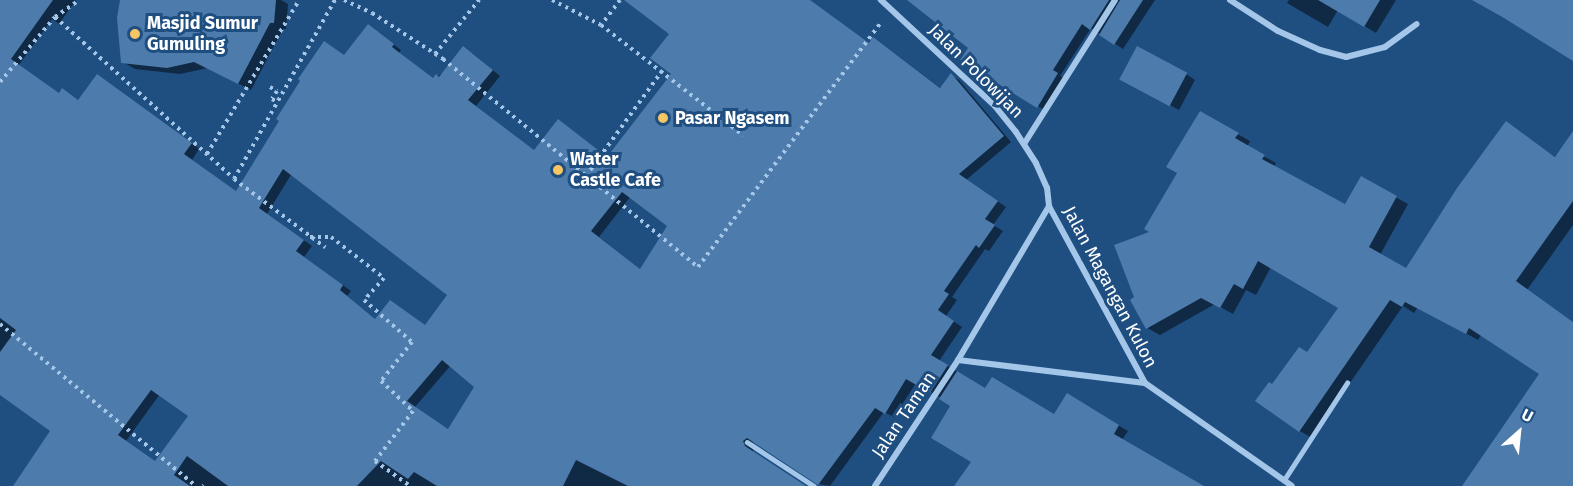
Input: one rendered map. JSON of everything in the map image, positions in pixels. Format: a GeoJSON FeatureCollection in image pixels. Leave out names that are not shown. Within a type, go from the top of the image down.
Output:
{"type":"FeatureCollection","features":[{"type":"Feature","properties":{"kind":"street","name":"Jalan Polowijan"},"geometry":{"type":"LineString","coordinates":[[881,0],[995,106],[1024,144],[1047,188],[1049,206]]}},
{"type":"Feature","properties":{"kind":"street"},"geometry":{"type":"LineString","coordinates":[[1024,144],[1115,0]]}},
{"type":"Feature","properties":{"kind":"street"},"geometry":{"type":"LineString","coordinates":[[1230,0],[1278,31],[1320,50],[1346,57],[1386,47],[1417,24]]}},
{"type":"Feature","properties":{"kind":"street"},"geometry":{"type":"LineString","coordinates":[[958,360],[1049,206]]}},
{"type":"Feature","properties":{"kind":"street","name":"Jalan Magangan Kulon"},"geometry":{"type":"LineString","coordinates":[[1049,206],[1144,383],[1292,486]]}},
{"type":"Feature","properties":{"kind":"street","name":"Jalan Magangan Kulon"},"geometry":{"type":"LineString","coordinates":[[958,360],[1144,383]]}},
{"type":"Feature","properties":{"kind":"street","name":"Jalan Taman"},"geometry":{"type":"LineString","coordinates":[[874,486],[958,360]]}},
{"type":"Feature","properties":{"kind":"lane"},"geometry":{"type":"LineString","coordinates":[[1284,480],[1347,382]]}},
{"type":"Feature","properties":{"kind":"lane"},"geometry":{"type":"LineString","coordinates":[[747,442],[814,486]]}},
{"type":"Feature","properties":{"kind":"path"},"geometry":{"type":"LineString","coordinates":[[0,82],[55,17],[79,0]]}},
{"type":"Feature","properties":{"kind":"path"},"geometry":{"type":"LineString","coordinates":[[207,154],[299,0]]}},
{"type":"Feature","properties":{"kind":"path"},"geometry":{"type":"LineString","coordinates":[[234,179],[335,0]]}},
{"type":"Feature","properties":{"kind":"path"},"geometry":{"type":"LineString","coordinates":[[344,0],[372,13],[435,54],[698,267],[879,25],[888,6]]}},
{"type":"Feature","properties":{"kind":"path"},"geometry":{"type":"LineString","coordinates":[[435,54],[479,0]]}},
{"type":"Feature","properties":{"kind":"path"},"geometry":{"type":"LineString","coordinates":[[552,0],[601,25],[742,135]]}},
{"type":"Feature","properties":{"kind":"path"},"geometry":{"type":"LineString","coordinates":[[601,25],[620,0]]}},
{"type":"Feature","properties":{"kind":"path"},"geometry":{"type":"LineString","coordinates":[[55,17],[234,179],[325,247]]}},
{"type":"Feature","properties":{"kind":"path"},"geometry":{"type":"LineString","coordinates":[[586,176],[662,71]]}},
{"type":"Feature","properties":{"kind":"path"},"geometry":{"type":"LineString","coordinates":[[270,87],[277,91],[272,99],[278,102]]}},
{"type":"Feature","properties":{"kind":"path"},"geometry":{"type":"LineString","coordinates":[[310,237],[331,237],[384,278],[364,300],[412,342],[381,381],[413,411],[375,461],[410,486]]}},
{"type":"Feature","properties":{"kind":"path"},"geometry":{"type":"LineString","coordinates":[[0,324],[196,486]]}},
{"type":"Feature","properties":{"kind":"building"},"geometry":{"type":"Polygon","coordinates":[[[0,0],[53,0],[11,59],[59,93],[62,88],[78,100],[97,74],[192,143],[184,154],[236,191],[279,121],[276,119],[300,81],[298,79],[324,41],[344,55],[368,24],[394,44],[392,47],[433,78],[436,74],[439,77],[463,46],[493,70],[468,100],[534,150],[558,119],[607,157],[671,74],[650,58],[669,34],[624,0],[810,0],[869,43],[873,37],[940,88],[951,73],[1004,136],[959,174],[998,201],[985,219],[995,225],[979,248],[976,245],[944,291],[949,294],[938,310],[954,321],[931,355],[948,365],[930,393],[906,379],[885,414],[875,408],[818,485],[747,438],[743,441],[745,446],[806,486],[628,486],[576,460],[563,486],[437,486],[414,472],[408,479],[381,461],[357,486],[228,486],[187,456],[174,475],[190,486],[13,486],[50,431],[0,395],[0,352],[16,330],[0,318],[0,0]],[[283,169],[259,208],[304,240],[296,251],[343,285],[340,290],[375,319],[390,300],[425,325],[447,295],[283,169]],[[622,192],[591,231],[640,269],[667,226],[622,192]],[[442,360],[407,401],[448,429],[474,387],[442,360]],[[151,390],[118,435],[155,461],[188,416],[151,390]]]}},
{"type":"Feature","properties":{"kind":"building"},"geometry":{"type":"Polygon","coordinates":[[[120,0],[276,0],[274,23],[270,23],[238,84],[194,62],[167,68],[121,63],[117,18],[120,0]]]}},
{"type":"Feature","properties":{"kind":"building"},"geometry":{"type":"Polygon","coordinates":[[[907,0],[1109,0],[1090,30],[1082,24],[1053,70],[1058,73],[1037,108],[960,60],[968,48],[907,0]]]}},
{"type":"Feature","properties":{"kind":"building"},"geometry":{"type":"Polygon","coordinates":[[[1120,0],[1143,0],[1114,45],[1099,35],[1120,0]]]}},
{"type":"Feature","properties":{"kind":"building"},"geometry":{"type":"Polygon","coordinates":[[[1318,0],[1380,0],[1364,27],[1318,0]]]}},
{"type":"Feature","properties":{"kind":"building"},"geometry":{"type":"Polygon","coordinates":[[[1472,0],[1573,0],[1573,61],[1504,18],[1472,0]]]}},
{"type":"Feature","properties":{"kind":"building"},"geometry":{"type":"Polygon","coordinates":[[[1137,46],[1187,73],[1169,106],[1119,80],[1137,46]]]}},
{"type":"Feature","properties":{"kind":"building"},"geometry":{"type":"Polygon","coordinates":[[[1200,111],[1239,133],[1235,138],[1265,155],[1262,159],[1345,204],[1361,176],[1397,196],[1369,247],[1406,268],[1457,188],[1506,121],[1555,157],[1573,131],[1573,201],[1516,281],[1573,322],[1573,486],[1462,486],[1539,374],[1469,328],[1466,334],[1405,302],[1402,307],[1390,300],[1299,432],[1255,401],[1269,382],[1272,384],[1299,347],[1307,352],[1338,308],[1258,261],[1243,289],[1234,284],[1220,308],[1201,298],[1146,329],[1130,300],[1134,297],[1114,245],[1149,232],[1144,229],[1177,173],[1166,167],[1200,111]]]}},
{"type":"Feature","properties":{"kind":"building"},"geometry":{"type":"Polygon","coordinates":[[[957,371],[985,388],[992,377],[1054,414],[1067,393],[1119,425],[1114,434],[1204,486],[954,486],[971,462],[931,438],[950,406],[939,399],[957,371]]]}},
{"type":"Feature","properties":{"kind":"place","name":"Masjid Sumur Gumuling"},"geometry":{"type":"Point","coordinates":[135,34]}},
{"type":"Feature","properties":{"kind":"place","name":"Pasar Ngasem"},"geometry":{"type":"Point","coordinates":[663,118]}},
{"type":"Feature","properties":{"kind":"place","name":"Water Castle Cafe"},"geometry":{"type":"Point","coordinates":[558,170]}}]}
